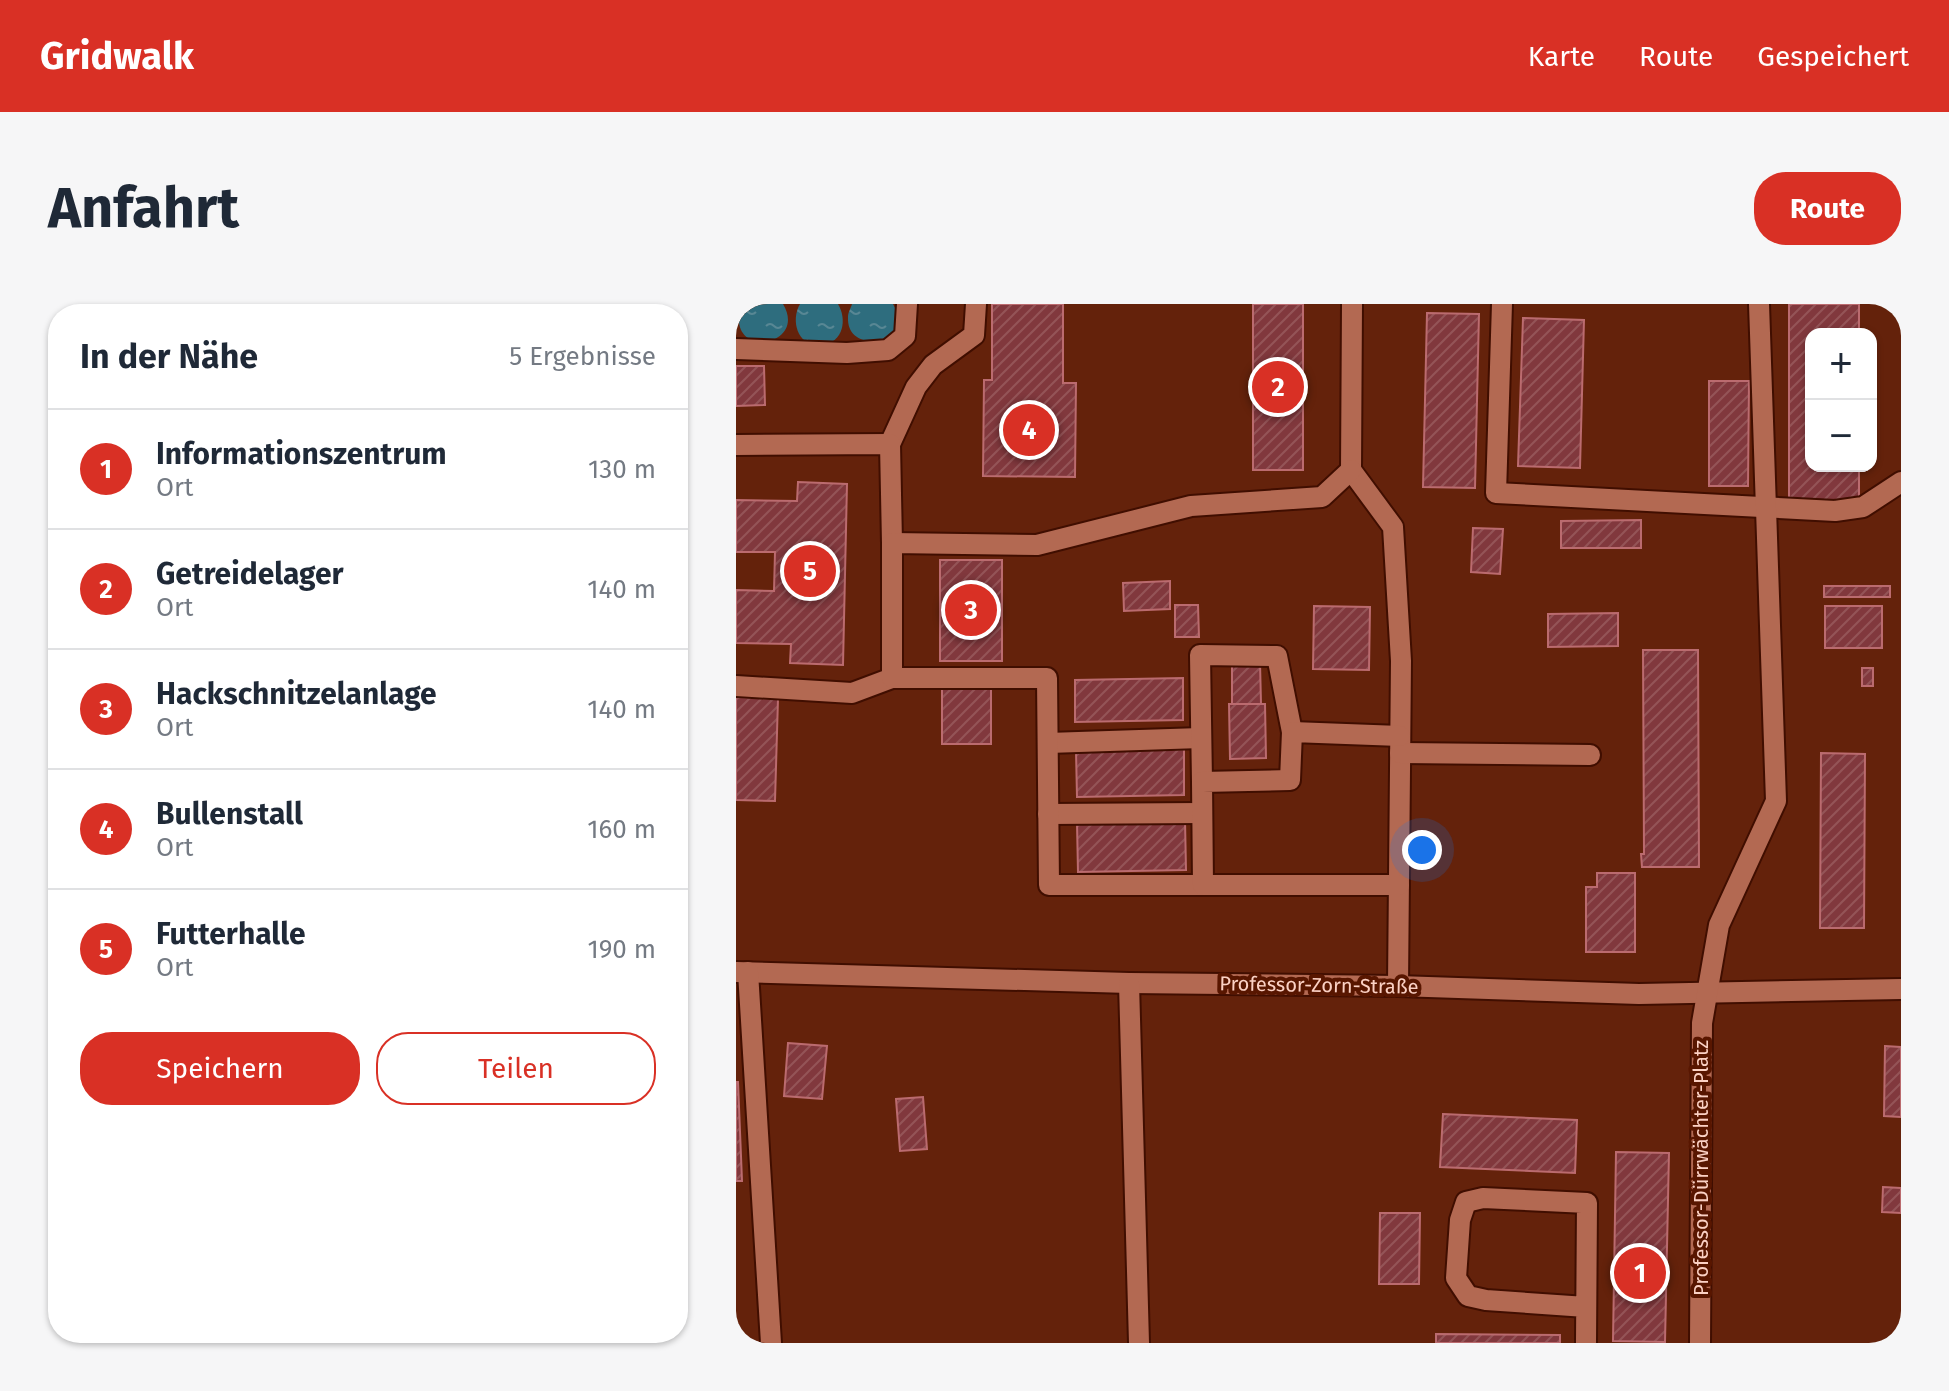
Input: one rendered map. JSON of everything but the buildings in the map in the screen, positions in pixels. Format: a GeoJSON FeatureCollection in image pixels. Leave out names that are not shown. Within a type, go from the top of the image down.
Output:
{"type":"FeatureCollection","features":[{"type":"Feature","properties":{"kind":"street"},"geometry":{"type":"LineString","coordinates":[[736,349],[847,353],[888,350],[905,336],[907,304]]}},
{"type":"Feature","properties":{"kind":"street"},"geometry":{"type":"LineString","coordinates":[[892,678],[890,444],[916,387],[933,365],[974,335],[976,304]]}},
{"type":"Feature","properties":{"kind":"street"},"geometry":{"type":"LineString","coordinates":[[1352,304],[1351,470],[1393,527],[1401,661],[1398,986]]}},
{"type":"Feature","properties":{"kind":"street"},"geometry":{"type":"LineString","coordinates":[[1502,304],[1496,493],[1835,511],[1863,507],[1901,482]]}},
{"type":"Feature","properties":{"kind":"street","name":"Professor-Dürrwächter-Platz"},"geometry":{"type":"LineString","coordinates":[[1700,1343],[1702,1023],[1719,925],[1776,801],[1759,304]]}},
{"type":"Feature","properties":{"kind":"street"},"geometry":{"type":"LineString","coordinates":[[736,445],[890,444]]}},
{"type":"Feature","properties":{"kind":"street"},"geometry":{"type":"LineString","coordinates":[[892,543],[1037,545],[1191,506],[1322,497],[1351,470]]}},
{"type":"Feature","properties":{"kind":"street"},"geometry":{"type":"LineString","coordinates":[[1202,782],[1290,780],[1292,732],[1277,656],[1200,655],[1203,885]]}},
{"type":"Feature","properties":{"kind":"street"},"geometry":{"type":"LineString","coordinates":[[736,686],[852,693],[892,678],[1047,678],[1049,885],[1399,885]]}},
{"type":"Feature","properties":{"kind":"street"},"geometry":{"type":"LineString","coordinates":[[1292,732],[1400,744],[1590,755]]}},
{"type":"Feature","properties":{"kind":"street"},"geometry":{"type":"LineString","coordinates":[[1048,743],[1201,738]]}},
{"type":"Feature","properties":{"kind":"street"},"geometry":{"type":"LineString","coordinates":[[1048,814],[1202,813]]}},
{"type":"Feature","properties":{"kind":"street"},"geometry":{"type":"LineString","coordinates":[[742,972],[771,1343]]}},
{"type":"Feature","properties":{"kind":"street","name":"Professor-Zorn-Straße"},"geometry":{"type":"LineString","coordinates":[[742,972],[1639,994],[1901,989]]}},
{"type":"Feature","properties":{"kind":"street"},"geometry":{"type":"LineString","coordinates":[[1129,983],[1139,1343]]}},
{"type":"Feature","properties":{"kind":"street"},"geometry":{"type":"LineString","coordinates":[[1586,1307],[1468,1296],[1456,1278],[1460,1220],[1466,1202],[1483,1198],[1587,1203],[1586,1343]]}},
{"type":"Feature","properties":{"kind":"water"},"geometry":{"type":"Polygon","coordinates":[[[742,304],[783,304],[788,318],[786,329],[779,337],[769,341],[748,338],[741,330],[739,317],[742,304]]]}},
{"type":"Feature","properties":{"kind":"water"},"geometry":{"type":"Polygon","coordinates":[[[800,304],[838,304],[843,323],[839,335],[822,345],[807,342],[796,325],[800,304]]]}},
{"type":"Feature","properties":{"kind":"water"},"geometry":{"type":"Polygon","coordinates":[[[852,304],[893,304],[898,317],[895,328],[888,336],[878,340],[867,341],[857,337],[850,330],[848,317],[852,304]]]}},
{"type":"Feature","properties":{"kind":"place","name":"Getreidelager"},"geometry":{"type":"Point","coordinates":[1278,387]}},
{"type":"Feature","properties":{"kind":"place","name":"Bullenstall"},"geometry":{"type":"Point","coordinates":[1029,430]}},
{"type":"Feature","properties":{"kind":"place","name":"Futterhalle"},"geometry":{"type":"Point","coordinates":[810,571]}},
{"type":"Feature","properties":{"kind":"place","name":"Hackschnitzelanlage"},"geometry":{"type":"Point","coordinates":[971,610]}},
{"type":"Feature","properties":{"kind":"place","name":"Informationszentrum"},"geometry":{"type":"Point","coordinates":[1640,1273]}}]}
